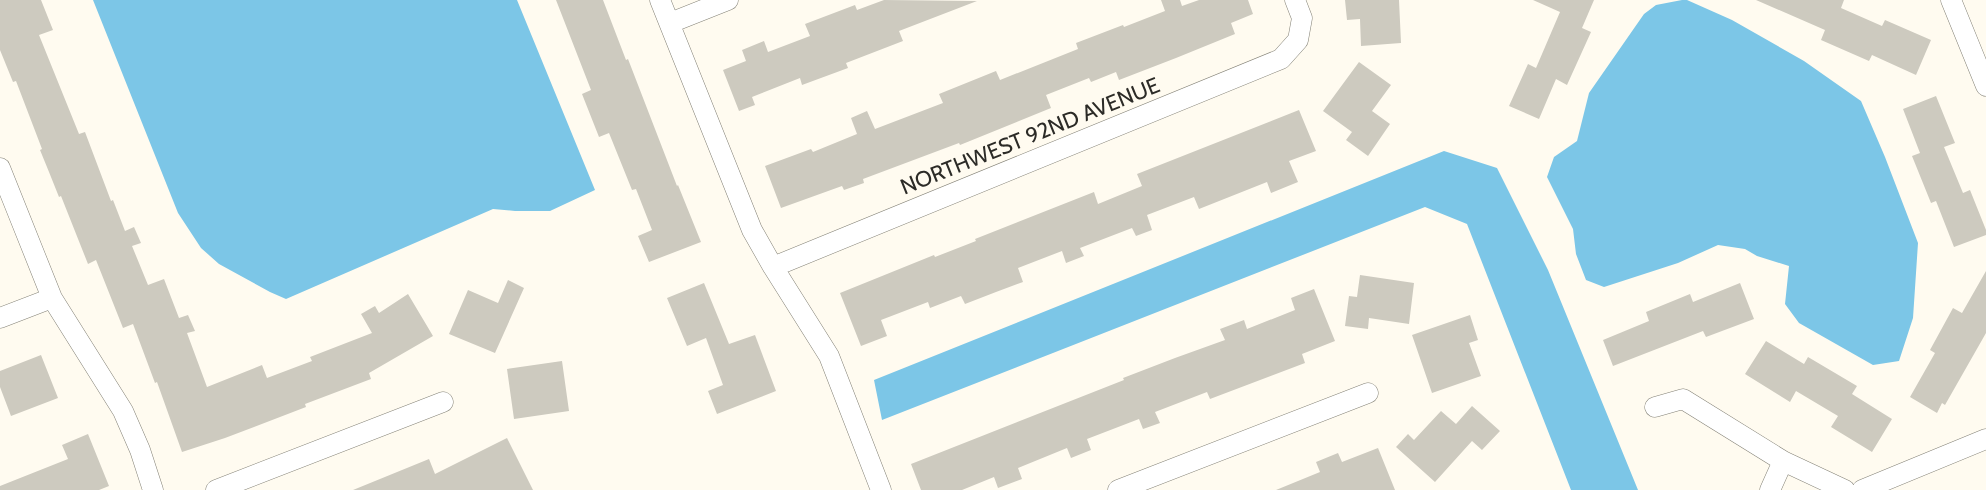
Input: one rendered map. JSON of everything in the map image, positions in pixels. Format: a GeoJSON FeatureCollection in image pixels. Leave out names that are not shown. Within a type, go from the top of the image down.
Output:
{"type":"FeatureCollection","features":[{"type":"Feature","properties":{"kind":"street"},"geometry":{"type":"LineString","coordinates":[[660,0],[752,230],[828,356],[880,490]]}},
{"type":"Feature","properties":{"kind":"street"},"geometry":{"type":"LineString","coordinates":[[670,23],[728,0]]}},
{"type":"Feature","properties":{"kind":"street","name":"NORTHWEST 92ND AVENUE"},"geometry":{"type":"LineString","coordinates":[[773,267],[1281,59],[1298,40],[1302,18],[1295,0]]}},
{"type":"Feature","properties":{"kind":"street"},"geometry":{"type":"LineString","coordinates":[[1951,0],[1986,86]]}},
{"type":"Feature","properties":{"kind":"street"},"geometry":{"type":"LineString","coordinates":[[0,168],[52,298],[123,411],[140,450],[153,490]]}},
{"type":"Feature","properties":{"kind":"street"},"geometry":{"type":"LineString","coordinates":[[0,318],[52,298]]}},
{"type":"Feature","properties":{"kind":"street"},"geometry":{"type":"LineString","coordinates":[[1118,490],[1368,393]]}},
{"type":"Feature","properties":{"kind":"street"},"geometry":{"type":"LineString","coordinates":[[1655,407],[1683,399],[1783,461],[1845,490]]}},
{"type":"Feature","properties":{"kind":"street"},"geometry":{"type":"LineString","coordinates":[[216,490],[443,402]]}},
{"type":"Feature","properties":{"kind":"street"},"geometry":{"type":"LineString","coordinates":[[1862,490],[1986,439]]}},
{"type":"Feature","properties":{"kind":"street"},"geometry":{"type":"LineString","coordinates":[[1770,490],[1783,461]]}},
{"type":"Feature","properties":{"kind":"water"},"geometry":{"type":"Polygon","coordinates":[[[93,0],[517,0],[595,190],[550,211],[493,209],[286,299],[219,264],[201,248],[178,213],[93,0]]]}},
{"type":"Feature","properties":{"kind":"water"},"geometry":{"type":"Polygon","coordinates":[[[1687,0],[1732,20],[1804,61],[1861,101],[1918,243],[1913,318],[1899,361],[1873,365],[1799,323],[1785,304],[1789,266],[1757,256],[1745,249],[1718,245],[1678,263],[1604,287],[1586,280],[1576,254],[1573,229],[1547,177],[1554,157],[1577,141],[1589,93],[1644,14],[1656,5],[1687,0]]]}},
{"type":"Feature","properties":{"kind":"water"},"geometry":{"type":"Polygon","coordinates":[[[1444,151],[1497,168],[1548,270],[1638,490],[1571,490],[1467,224],[1425,207],[882,420],[874,380],[1444,151]]]}},
{"type":"Feature","properties":{"kind":"building"},"geometry":{"type":"Polygon","coordinates":[[[0,0],[41,0],[53,30],[39,35],[79,134],[85,132],[125,231],[134,227],[141,243],[132,246],[148,285],[164,279],[179,318],[188,315],[195,331],[187,333],[207,387],[262,365],[267,378],[312,361],[310,357],[372,333],[361,314],[375,306],[379,313],[408,294],[433,336],[369,373],[371,379],[305,404],[306,407],[182,452],[133,324],[123,328],[96,260],[88,264],[40,150],[42,149],[16,81],[13,82],[0,50],[0,0]]]}},
{"type":"Feature","properties":{"kind":"building"},"geometry":{"type":"Polygon","coordinates":[[[556,0],[603,0],[701,242],[649,262],[638,236],[652,230],[636,189],[632,190],[609,133],[599,137],[582,94],[591,90],[556,0]]]}},
{"type":"Feature","properties":{"kind":"building"},"geometry":{"type":"Polygon","coordinates":[[[884,0],[977,1],[899,31],[903,41],[846,63],[848,68],[802,85],[800,78],[752,97],[755,105],[739,111],[723,70],[746,61],[742,50],[764,41],[768,52],[810,36],[805,24],[855,5],[857,10],[884,0]]]}},
{"type":"Feature","properties":{"kind":"building"},"geometry":{"type":"Polygon","coordinates":[[[1161,0],[1180,0],[1182,6],[1199,0],[1248,0],[1253,14],[1231,23],[1235,34],[1119,80],[1116,72],[1091,82],[1089,78],[1046,95],[1051,108],[960,145],[959,143],[863,179],[864,183],[844,190],[842,186],[781,208],[765,166],[811,149],[813,152],[857,134],[851,118],[867,111],[875,129],[943,103],[939,94],[996,71],[1000,80],[1078,49],[1076,43],[1165,11],[1161,0]]]}},
{"type":"Feature","properties":{"kind":"building"},"geometry":{"type":"Polygon","coordinates":[[[1345,0],[1399,0],[1401,43],[1361,46],[1360,19],[1347,20],[1345,0]]]}},
{"type":"Feature","properties":{"kind":"building"},"geometry":{"type":"Polygon","coordinates":[[[1533,0],[1594,0],[1582,28],[1591,32],[1567,85],[1556,79],[1539,119],[1509,106],[1528,64],[1536,68],[1560,12],[1533,0]]]}},
{"type":"Feature","properties":{"kind":"building"},"geometry":{"type":"Polygon","coordinates":[[[1756,0],[1844,0],[1841,8],[1882,26],[1885,20],[1931,40],[1916,75],[1872,55],[1869,61],[1821,40],[1825,30],[1756,0]]]}},
{"type":"Feature","properties":{"kind":"building"},"geometry":{"type":"Polygon","coordinates":[[[1359,62],[1391,85],[1372,111],[1390,124],[1368,156],[1346,140],[1352,132],[1323,111],[1359,62]]]}},
{"type":"Feature","properties":{"kind":"building"},"geometry":{"type":"Polygon","coordinates":[[[1936,96],[1955,143],[1944,147],[1963,193],[1970,190],[1986,230],[1986,235],[1954,247],[1936,201],[1931,203],[1912,156],[1920,153],[1903,109],[1936,96]]]}},
{"type":"Feature","properties":{"kind":"building"},"geometry":{"type":"Polygon","coordinates":[[[1299,110],[1316,151],[1289,161],[1298,182],[1271,193],[1267,182],[1199,209],[1194,197],[1147,215],[1152,230],[1136,236],[1132,228],[1080,248],[1084,256],[1066,263],[1062,251],[1018,268],[1023,282],[965,304],[961,296],[930,308],[928,302],[881,320],[887,336],[861,346],[840,293],[934,255],[935,257],[976,241],[975,239],[1094,192],[1098,204],[1142,186],[1137,174],[1299,110]]]}},
{"type":"Feature","properties":{"kind":"building"},"geometry":{"type":"Polygon","coordinates":[[[1986,271],[1986,333],[1945,405],[1942,403],[1937,413],[1910,397],[1935,353],[1930,350],[1953,308],[1962,313],[1986,271]]]}},
{"type":"Feature","properties":{"kind":"building"},"geometry":{"type":"Polygon","coordinates":[[[1360,275],[1414,283],[1409,324],[1369,318],[1368,329],[1345,326],[1349,296],[1357,297],[1360,275]]]}},
{"type":"Feature","properties":{"kind":"building"},"geometry":{"type":"Polygon","coordinates":[[[508,280],[524,288],[495,353],[449,334],[468,290],[498,303],[508,280]]]}},
{"type":"Feature","properties":{"kind":"building"},"geometry":{"type":"Polygon","coordinates":[[[704,283],[729,344],[755,335],[776,391],[717,414],[708,391],[723,385],[706,338],[687,346],[667,298],[704,283]]]}},
{"type":"Feature","properties":{"kind":"building"},"geometry":{"type":"Polygon","coordinates":[[[1740,283],[1754,319],[1706,337],[1703,331],[1613,366],[1603,340],[1649,321],[1646,312],[1690,294],[1693,302],[1740,283]]]}},
{"type":"Feature","properties":{"kind":"building"},"geometry":{"type":"Polygon","coordinates":[[[1314,289],[1335,341],[1302,354],[1305,363],[1210,399],[1207,392],[1155,412],[1160,423],[1143,429],[1139,419],[1087,439],[1091,450],[1071,458],[1067,448],[1018,468],[1022,479],[998,488],[994,477],[962,490],[921,490],[911,464],[1124,380],[1123,378],[1225,340],[1220,329],[1244,320],[1247,329],[1295,310],[1291,298],[1314,289]]]}},
{"type":"Feature","properties":{"kind":"building"},"geometry":{"type":"Polygon","coordinates":[[[1470,315],[1478,340],[1469,343],[1481,376],[1432,393],[1412,335],[1470,315]]]}},
{"type":"Feature","properties":{"kind":"building"},"geometry":{"type":"Polygon","coordinates":[[[1766,341],[1804,364],[1808,357],[1857,386],[1852,394],[1892,419],[1872,452],[1831,427],[1838,416],[1796,391],[1790,402],[1745,374],[1766,341]]]}},
{"type":"Feature","properties":{"kind":"building"},"geometry":{"type":"Polygon","coordinates":[[[41,355],[58,398],[11,416],[0,387],[0,371],[41,355]]]}},
{"type":"Feature","properties":{"kind":"building"},"geometry":{"type":"Polygon","coordinates":[[[562,361],[569,411],[514,419],[507,369],[562,361]]]}},
{"type":"Feature","properties":{"kind":"building"},"geometry":{"type":"Polygon","coordinates":[[[1472,406],[1500,431],[1482,450],[1472,441],[1435,482],[1396,447],[1408,434],[1414,440],[1441,411],[1456,424],[1472,406]]]}},
{"type":"Feature","properties":{"kind":"building"},"geometry":{"type":"Polygon","coordinates":[[[88,434],[109,486],[99,490],[0,490],[0,486],[68,459],[62,445],[88,434]]]}},
{"type":"Feature","properties":{"kind":"building"},"geometry":{"type":"Polygon","coordinates":[[[507,438],[533,490],[353,490],[429,459],[435,474],[507,438]]]}},
{"type":"Feature","properties":{"kind":"building"},"geometry":{"type":"Polygon","coordinates":[[[1378,448],[1395,490],[1276,490],[1320,472],[1316,462],[1338,453],[1342,462],[1378,448]]]}}]}
